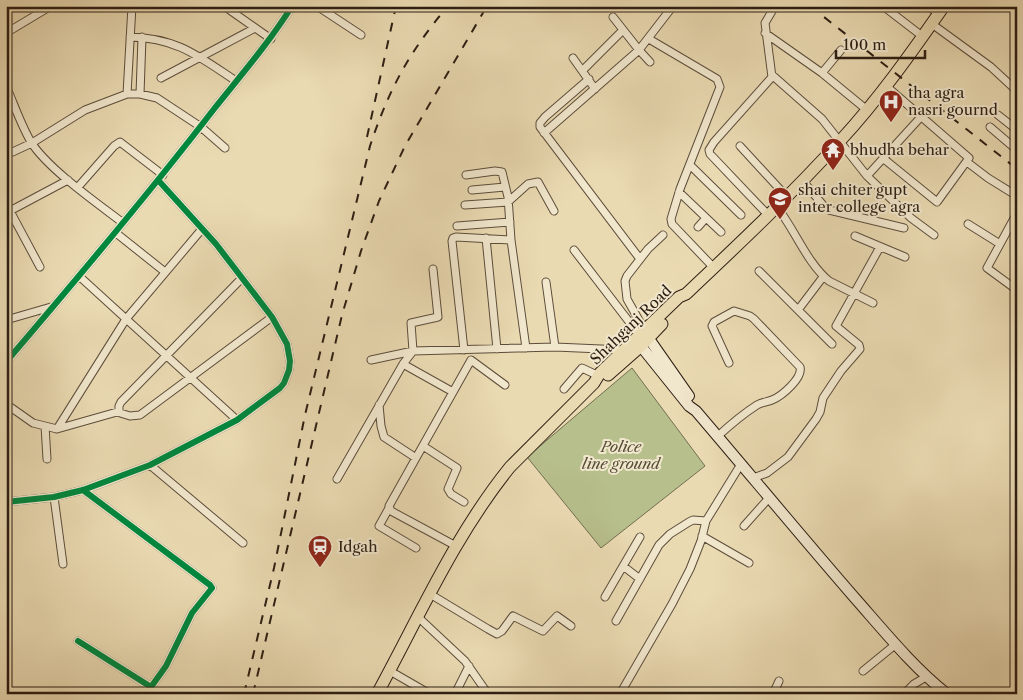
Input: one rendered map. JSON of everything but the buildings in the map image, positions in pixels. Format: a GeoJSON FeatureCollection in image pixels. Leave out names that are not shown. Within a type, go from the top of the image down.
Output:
{"type":"FeatureCollection","features":[{"type":"Feature","properties":{"kind":"main road","name":"Shahganj Road"},"geometry":{"type":"LineString","coordinates":[[377,694],[456,546],[510,467],[624,350],[643,337],[683,302],[686,294],[769,216],[840,141],[886,86],[942,10]]}},
{"type":"Feature","properties":{"kind":"main road"},"geometry":{"type":"LineString","coordinates":[[596,380],[605,377],[643,337],[693,402],[696,411],[802,538],[926,677],[947,694]]}},
{"type":"Feature","properties":{"kind":"street"},"geometry":{"type":"LineString","coordinates":[[6,33],[51,6]]}},
{"type":"Feature","properties":{"kind":"street"},"geometry":{"type":"LineString","coordinates":[[127,94],[132,6]]}},
{"type":"Feature","properties":{"kind":"street"},"geometry":{"type":"LineString","coordinates":[[224,6],[271,39]]}},
{"type":"Feature","properties":{"kind":"street"},"geometry":{"type":"LineString","coordinates":[[8,361],[161,178],[271,39],[292,6]]}},
{"type":"Feature","properties":{"kind":"street"},"geometry":{"type":"LineString","coordinates":[[317,6],[361,35]]}},
{"type":"Feature","properties":{"kind":"street"},"geometry":{"type":"LineString","coordinates":[[544,133],[639,50],[673,6]]}},
{"type":"Feature","properties":{"kind":"street"},"geometry":{"type":"LineString","coordinates":[[775,6],[766,19],[765,33],[772,75],[822,119],[867,176],[911,218],[934,235]]}},
{"type":"Feature","properties":{"kind":"street"},"geometry":{"type":"LineString","coordinates":[[884,6],[922,36]]}},
{"type":"Feature","properties":{"kind":"street"},"geometry":{"type":"LineString","coordinates":[[928,6],[942,10]]}},
{"type":"Feature","properties":{"kind":"street"},"geometry":{"type":"LineString","coordinates":[[613,17],[650,62]]}},
{"type":"Feature","properties":{"kind":"street"},"geometry":{"type":"LineString","coordinates":[[932,24],[1014,83],[1017,92]]}},
{"type":"Feature","properties":{"kind":"street"},"geometry":{"type":"LineString","coordinates":[[161,78],[255,28]]}},
{"type":"Feature","properties":{"kind":"street"},"geometry":{"type":"LineString","coordinates":[[582,70],[623,30]]}},
{"type":"Feature","properties":{"kind":"street"},"geometry":{"type":"LineString","coordinates":[[765,33],[822,72],[867,110]]}},
{"type":"Feature","properties":{"kind":"street"},"geometry":{"type":"LineString","coordinates":[[130,37],[170,42],[200,57],[236,81]]}},
{"type":"Feature","properties":{"kind":"street"},"geometry":{"type":"LineString","coordinates":[[140,94],[142,37]]}},
{"type":"Feature","properties":{"kind":"street"},"geometry":{"type":"LineString","coordinates":[[649,39],[717,79],[720,83],[678,192],[671,223],[714,268]]}},
{"type":"Feature","properties":{"kind":"street"},"geometry":{"type":"LineString","coordinates":[[822,72],[840,50]]}},
{"type":"Feature","properties":{"kind":"street"},"geometry":{"type":"LineString","coordinates":[[573,58],[595,89]]}},
{"type":"Feature","properties":{"kind":"street"},"geometry":{"type":"LineString","coordinates":[[769,216],[709,150],[772,75]]}},
{"type":"Feature","properties":{"kind":"street"},"geometry":{"type":"LineString","coordinates":[[589,79],[541,122],[540,127],[640,259]]}},
{"type":"Feature","properties":{"kind":"street"},"geometry":{"type":"LineString","coordinates":[[6,86],[32,143],[68,180],[123,223]]}},
{"type":"Feature","properties":{"kind":"street"},"geometry":{"type":"LineString","coordinates":[[884,159],[937,202],[967,162],[968,156],[886,86]]}},
{"type":"Feature","properties":{"kind":"street"},"geometry":{"type":"LineString","coordinates":[[6,155],[32,143],[85,110],[127,94],[140,94],[157,98],[201,127],[225,148]]}},
{"type":"Feature","properties":{"kind":"street"},"geometry":{"type":"LineString","coordinates":[[998,115],[1017,130]]}},
{"type":"Feature","properties":{"kind":"street"},"geometry":{"type":"LineString","coordinates":[[867,176],[919,120]]}},
{"type":"Feature","properties":{"kind":"street"},"geometry":{"type":"LineString","coordinates":[[990,127],[1017,150]]}},
{"type":"Feature","properties":{"kind":"street"},"geometry":{"type":"LineString","coordinates":[[6,502],[54,497],[83,490],[150,465],[237,420],[280,388],[289,370],[288,348],[272,317],[216,244],[161,178],[120,142],[114,146],[78,187]]}},
{"type":"Feature","properties":{"kind":"street"},"geometry":{"type":"LineString","coordinates":[[740,146],[787,197]]}},
{"type":"Feature","properties":{"kind":"street"},"geometry":{"type":"LineString","coordinates":[[967,162],[1017,196]]}},
{"type":"Feature","properties":{"kind":"street"},"geometry":{"type":"LineString","coordinates":[[690,165],[741,215]]}},
{"type":"Feature","properties":{"kind":"street"},"geometry":{"type":"LineString","coordinates":[[466,175],[502,172],[508,202],[511,240],[526,348]]}},
{"type":"Feature","properties":{"kind":"street"},"geometry":{"type":"LineString","coordinates":[[40,267],[8,212],[68,180]]}},
{"type":"Feature","properties":{"kind":"street"},"geometry":{"type":"LineString","coordinates":[[802,180],[828,210],[904,228]]}},
{"type":"Feature","properties":{"kind":"street"},"geometry":{"type":"LineString","coordinates":[[465,205],[508,202],[528,184],[538,182],[554,211]]}},
{"type":"Feature","properties":{"kind":"street"},"geometry":{"type":"LineString","coordinates":[[472,190],[505,187]]}},
{"type":"Feature","properties":{"kind":"street"},"geometry":{"type":"LineString","coordinates":[[678,192],[721,232]]}},
{"type":"Feature","properties":{"kind":"street"},"geometry":{"type":"LineString","coordinates":[[777,207],[790,224],[815,268],[823,277],[829,282],[873,303]]}},
{"type":"Feature","properties":{"kind":"street"},"geometry":{"type":"LineString","coordinates":[[1017,213],[987,269],[1017,290]]}},
{"type":"Feature","properties":{"kind":"street"},"geometry":{"type":"LineString","coordinates":[[698,227],[706,218]]}},
{"type":"Feature","properties":{"kind":"street"},"geometry":{"type":"LineString","coordinates":[[457,226],[510,222]]}},
{"type":"Feature","properties":{"kind":"street"},"geometry":{"type":"LineString","coordinates":[[968,224],[1000,244]]}},
{"type":"Feature","properties":{"kind":"street"},"geometry":{"type":"LineString","coordinates":[[57,429],[126,319],[202,229]]}},
{"type":"Feature","properties":{"kind":"street"},"geometry":{"type":"LineString","coordinates":[[116,233],[165,272]]}},
{"type":"Feature","properties":{"kind":"street"},"geometry":{"type":"LineString","coordinates":[[643,337],[627,300],[625,282],[627,276],[640,259],[663,235]]}},
{"type":"Feature","properties":{"kind":"street"},"geometry":{"type":"LineString","coordinates":[[856,236],[905,257]]}},
{"type":"Feature","properties":{"kind":"street"},"geometry":{"type":"LineString","coordinates":[[464,350],[453,238],[511,240]]}},
{"type":"Feature","properties":{"kind":"street"},"geometry":{"type":"LineString","coordinates":[[486,238],[497,349]]}},
{"type":"Feature","properties":{"kind":"street"},"geometry":{"type":"LineString","coordinates":[[753,478],[767,473],[788,457],[816,419],[820,412],[823,398],[841,370],[860,349],[860,345],[836,326],[880,247]]}},
{"type":"Feature","properties":{"kind":"street"},"geometry":{"type":"LineString","coordinates":[[574,250],[643,337]]}},
{"type":"Feature","properties":{"kind":"street"},"geometry":{"type":"LineString","coordinates":[[337,479],[403,364],[413,351],[411,323],[438,317],[433,269]]}},
{"type":"Feature","properties":{"kind":"street"},"geometry":{"type":"LineString","coordinates":[[759,271],[832,344]]}},
{"type":"Feature","properties":{"kind":"street"},"geometry":{"type":"LineString","coordinates":[[79,276],[237,420]]}},
{"type":"Feature","properties":{"kind":"street"},"geometry":{"type":"LineString","coordinates":[[798,310],[823,277]]}},
{"type":"Feature","properties":{"kind":"street"},"geometry":{"type":"LineString","coordinates":[[120,412],[119,406],[121,402],[242,278]]}},
{"type":"Feature","properties":{"kind":"street"},"geometry":{"type":"LineString","coordinates":[[546,282],[555,347]]}},
{"type":"Feature","properties":{"kind":"street"},"geometry":{"type":"LineString","coordinates":[[6,320],[52,307]]}},
{"type":"Feature","properties":{"kind":"street"},"geometry":{"type":"LineString","coordinates":[[718,436],[758,404],[773,400],[789,388],[800,376],[801,370],[754,318],[737,311],[714,322],[712,326],[729,362]]}},
{"type":"Feature","properties":{"kind":"street"},"geometry":{"type":"LineString","coordinates":[[6,404],[30,422],[57,429],[120,412],[133,417],[142,414],[190,376],[272,317]]}},
{"type":"Feature","properties":{"kind":"street"},"geometry":{"type":"LineString","coordinates":[[372,360],[413,351],[555,347],[624,350]]}},
{"type":"Feature","properties":{"kind":"street"},"geometry":{"type":"LineString","coordinates":[[6,349],[8,361]]}},
{"type":"Feature","properties":{"kind":"street"},"geometry":{"type":"LineString","coordinates":[[416,548],[379,526],[416,458],[471,360],[505,385]]}},
{"type":"Feature","properties":{"kind":"street"},"geometry":{"type":"LineString","coordinates":[[403,364],[453,392]]}},
{"type":"Feature","properties":{"kind":"street"},"geometry":{"type":"LineString","coordinates":[[564,388],[582,368],[596,380]]}},
{"type":"Feature","properties":{"kind":"street"},"geometry":{"type":"LineString","coordinates":[[380,405],[381,426],[384,438],[416,458]]}},
{"type":"Feature","properties":{"kind":"street"},"geometry":{"type":"LineString","coordinates":[[45,426],[46,459]]}},
{"type":"Feature","properties":{"kind":"street"},"geometry":{"type":"LineString","coordinates":[[423,446],[457,468],[448,489],[451,494],[464,502]]}},
{"type":"Feature","properties":{"kind":"street"},"geometry":{"type":"LineString","coordinates":[[620,694],[690,569],[706,521],[741,464]]}},
{"type":"Feature","properties":{"kind":"street"},"geometry":{"type":"LineString","coordinates":[[150,465],[243,543]]}},
{"type":"Feature","properties":{"kind":"street"},"geometry":{"type":"LineString","coordinates":[[78,641],[151,687],[166,666],[192,613],[212,588],[83,490]]}},
{"type":"Feature","properties":{"kind":"street"},"geometry":{"type":"LineString","coordinates":[[54,497],[62,564]]}},
{"type":"Feature","properties":{"kind":"street"},"geometry":{"type":"LineString","coordinates":[[744,526],[769,498]]}},
{"type":"Feature","properties":{"kind":"street"},"geometry":{"type":"LineString","coordinates":[[389,508],[456,546]]}},
{"type":"Feature","properties":{"kind":"street"},"geometry":{"type":"LineString","coordinates":[[616,621],[664,539],[693,520],[706,521]]}},
{"type":"Feature","properties":{"kind":"street"},"geometry":{"type":"LineString","coordinates":[[702,536],[749,562]]}},
{"type":"Feature","properties":{"kind":"street"},"geometry":{"type":"LineString","coordinates":[[605,597],[640,537]]}},
{"type":"Feature","properties":{"kind":"street"},"geometry":{"type":"LineString","coordinates":[[623,566],[640,579]]}},
{"type":"Feature","properties":{"kind":"street"},"geometry":{"type":"LineString","coordinates":[[430,594],[497,634],[502,632],[513,616],[543,631],[557,616],[571,626]]}},
{"type":"Feature","properties":{"kind":"street"},"geometry":{"type":"LineString","coordinates":[[418,617],[462,658],[488,694]]}},
{"type":"Feature","properties":{"kind":"street"},"geometry":{"type":"LineString","coordinates":[[863,671],[896,644]]}},
{"type":"Feature","properties":{"kind":"street"},"geometry":{"type":"LineString","coordinates":[[455,694],[469,666]]}},
{"type":"Feature","properties":{"kind":"street"},"geometry":{"type":"LineString","coordinates":[[390,671],[430,694]]}},
{"type":"Feature","properties":{"kind":"street"},"geometry":{"type":"LineString","coordinates":[[904,694],[914,684],[926,677]]}},
{"type":"Feature","properties":{"kind":"street"},"geometry":{"type":"LineString","coordinates":[[773,694],[779,681]]}},
{"type":"Feature","properties":{"kind":"green space","name":"Police line ground"},"geometry":{"type":"Polygon","coordinates":[[[632,368],[705,466],[601,548],[527,457],[632,368]]]}},
{"type":"Feature","properties":{"kind":"railway"},"geometry":{"type":"LineString","coordinates":[[367,137],[396,6]]}},
{"type":"Feature","properties":{"kind":"railway"},"geometry":{"type":"LineString","coordinates":[[244,694],[274,568],[305,415],[370,146],[393,89],[411,55],[448,6]]}},
{"type":"Feature","properties":{"kind":"railway"},"geometry":{"type":"LineString","coordinates":[[253,694],[342,315],[361,251],[379,201],[405,146],[487,6]]}},
{"type":"Feature","properties":{"kind":"railway"},"geometry":{"type":"LineString","coordinates":[[810,6],[1017,169]]}},
{"type":"Feature","properties":{"kind":"cycle path"},"geometry":{"type":"LineString","coordinates":[[6,362],[163,174],[264,46],[292,6]]}},
{"type":"Feature","properties":{"kind":"cycle path"},"geometry":{"type":"LineString","coordinates":[[6,502],[54,497],[83,490],[150,465],[237,420],[284,383],[290,361],[287,344],[272,317],[216,244],[158,180]]}},
{"type":"Feature","properties":{"kind":"cycle path"},"geometry":{"type":"LineString","coordinates":[[78,641],[151,687],[166,666],[192,613],[212,588],[83,490]]}},
{"type":"Feature","properties":{"kind":"place","name":"tha agra nasri gournd"},"geometry":{"type":"Point","coordinates":[891,123]}},
{"type":"Feature","properties":{"kind":"place","name":"bhudha behar"},"geometry":{"type":"Point","coordinates":[833,171]}},
{"type":"Feature","properties":{"kind":"place","name":"shai chiter gupt inter college agra"},"geometry":{"type":"Point","coordinates":[780,220]}},
{"type":"Feature","properties":{"kind":"place","name":"Idgah"},"geometry":{"type":"Point","coordinates":[320,568]}}]}
